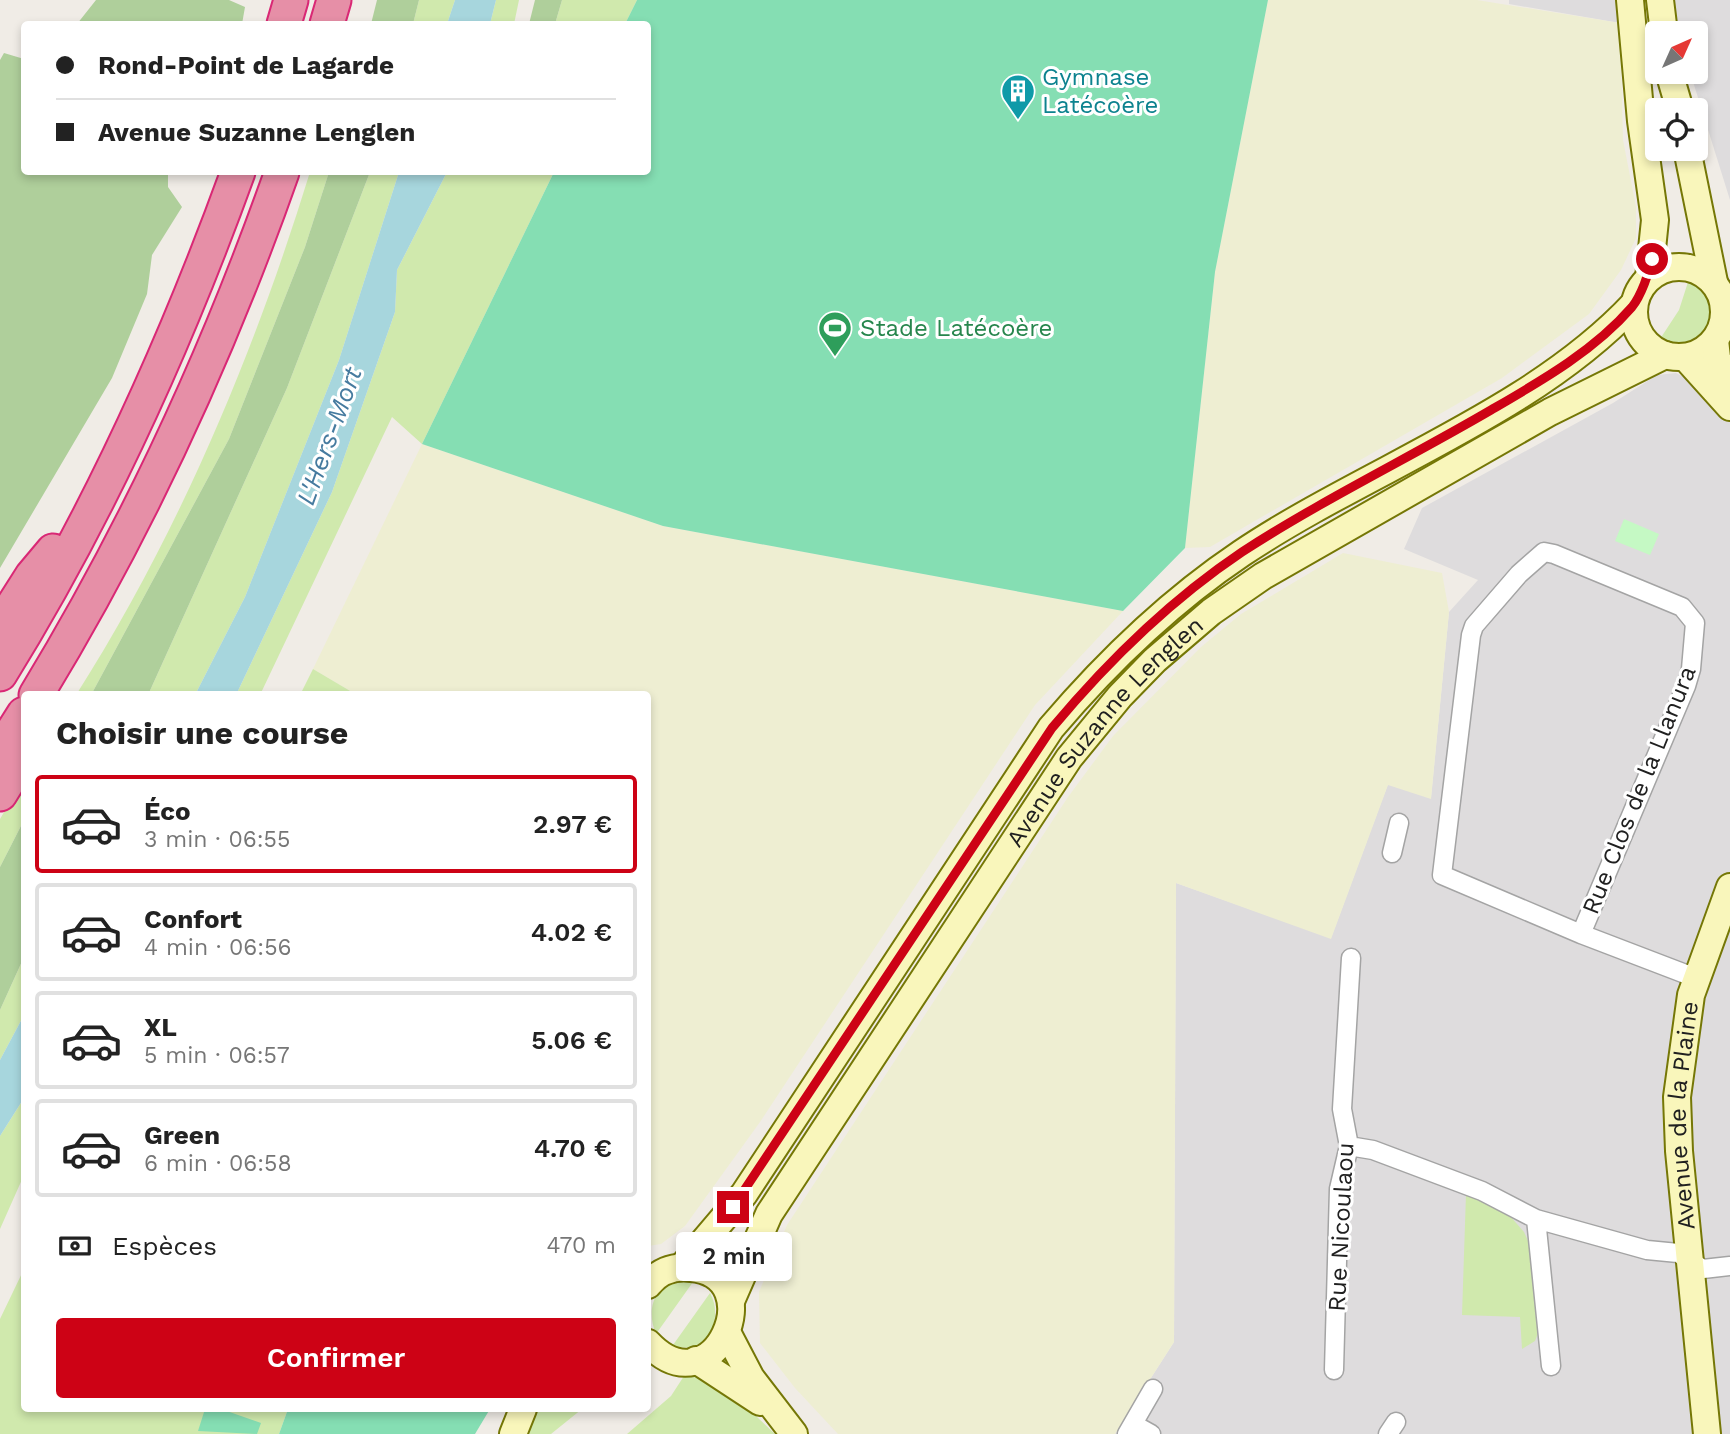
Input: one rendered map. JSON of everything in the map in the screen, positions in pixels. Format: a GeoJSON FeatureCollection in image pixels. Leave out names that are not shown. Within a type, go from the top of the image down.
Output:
{"type":"FeatureCollection","features":[{"type":"Feature","properties":{"kind":"highway"},"geometry":{"type":"LineString","coordinates":[[285,21],[291,0]]}},
{"type":"Feature","properties":{"kind":"highway"},"geometry":{"type":"LineString","coordinates":[[328,21],[334,0]]}},
{"type":"Feature","properties":{"kind":"highway"},"geometry":{"type":"LineString","coordinates":[[0,674],[52,587],[121,455],[192,295],[237,175]]}},
{"type":"Feature","properties":{"kind":"highway"},"geometry":{"type":"LineString","coordinates":[[38,691],[103,581],[152,484],[229,315],[281,175]]}},
{"type":"Feature","properties":{"kind":"highway"},"geometry":{"type":"LineString","coordinates":[[62,691],[113,590],[152,484]]}},
{"type":"Feature","properties":{"kind":"highway"},"geometry":{"type":"LineString","coordinates":[[0,626],[32,576],[97,498]]}},
{"type":"Feature","properties":{"kind":"highway"},"geometry":{"type":"LineString","coordinates":[[0,752],[21,719]]}},
{"type":"Feature","properties":{"kind":"highway"},"geometry":{"type":"LineString","coordinates":[[0,794],[21,760]]}},
{"type":"Feature","properties":{"kind":"street"},"geometry":{"type":"LineString","coordinates":[[1630,0],[1641,121],[1655,220],[1649,278],[1634,304],[1634,316],[1642,337],[1653,349],[1675,356],[1730,407]]}},
{"type":"Feature","properties":{"kind":"street"},"geometry":{"type":"LineString","coordinates":[[1660,0],[1663,21]]}},
{"type":"Feature","properties":{"kind":"street"},"geometry":{"type":"LineString","coordinates":[[1690,161],[1724,305],[1723,329],[1717,358],[1730,386]]}},
{"type":"Feature","properties":{"kind":"street"},"geometry":{"type":"LineString","coordinates":[[1649,278],[1667,268],[1686,267],[1701,272],[1720,286]]}},
{"type":"Feature","properties":{"kind":"street","name":"Avenue Suzanne Lenglen"},"geometry":{"type":"LineString","coordinates":[[659,1275],[744,1194],[1052,728],[1115,655],[1190,590],[1242,552],[1527,389],[1597,342],[1634,304]]}},
{"type":"Feature","properties":{"kind":"street"},"geometry":{"type":"LineString","coordinates":[[1675,356],[1705,349],[1723,329]]}},
{"type":"Feature","properties":{"kind":"street","name":"Avenue Suzanne Lenglen"},"geometry":{"type":"LineString","coordinates":[[730,1301],[769,1214],[1069,758],[1146,669],[1211,612],[1263,576],[1550,412],[1675,356]]}},
{"type":"Feature","properties":{"kind":"street","name":"Rue Clos de la Llanura"},"geometry":{"type":"LineString","coordinates":[[1544,552],[1682,607],[1695,623],[1691,669],[1581,934],[1442,875],[1471,635],[1474,626],[1519,574],[1544,552]]}},
{"type":"Feature","properties":{"kind":"street"},"geometry":{"type":"LineString","coordinates":[[1392,853],[1399,823]]}},
{"type":"Feature","properties":{"kind":"street","name":"Avenue de la Plaine"},"geometry":{"type":"LineString","coordinates":[[1706,1434],[1679,1151],[1677,1097],[1682,1047],[1696,978],[1730,887]]}},
{"type":"Feature","properties":{"kind":"street"},"geometry":{"type":"LineString","coordinates":[[1581,934],[1696,978]]}},
{"type":"Feature","properties":{"kind":"street","name":"Rue Nicoulaou"},"geometry":{"type":"LineString","coordinates":[[1334,1370],[1339,1189],[1349,1146],[1342,1109],[1351,958]]}},
{"type":"Feature","properties":{"kind":"street"},"geometry":{"type":"LineString","coordinates":[[1349,1146],[1373,1150],[1482,1191],[1536,1219],[1647,1250],[1678,1253],[1703,1269],[1730,1266]]}},
{"type":"Feature","properties":{"kind":"street"},"geometry":{"type":"LineString","coordinates":[[1536,1219],[1551,1366]]}},
{"type":"Feature","properties":{"kind":"street"},"geometry":{"type":"LineString","coordinates":[[659,1275],[697,1268],[711,1274],[730,1301],[732,1313],[728,1335],[720,1346],[696,1360]]}},
{"type":"Feature","properties":{"kind":"street"},"geometry":{"type":"LineString","coordinates":[[728,1335],[746,1383]]}},
{"type":"Feature","properties":{"kind":"street"},"geometry":{"type":"LineString","coordinates":[[651,1346],[673,1360],[696,1360],[746,1383],[786,1425]]}},
{"type":"Feature","properties":{"kind":"street"},"geometry":{"type":"LineString","coordinates":[[1151,1434],[1130,1429],[1153,1389]]}},
{"type":"Feature","properties":{"kind":"street"},"geometry":{"type":"LineString","coordinates":[[513,1434],[522,1412]]}},
{"type":"Feature","properties":{"kind":"shaded area"},"geometry":{"type":"Polygon","coordinates":[[[1509,0],[1617,0],[1620,23],[1509,4],[1509,0]]]}},
{"type":"Feature","properties":{"kind":"shaded area"},"geometry":{"type":"Polygon","coordinates":[[[1669,0],[1730,0],[1730,200],[1708,130],[1708,98],[1698,98],[1694,84],[1708,84],[1708,21],[1675,21],[1669,0]]]}},
{"type":"Feature","properties":{"kind":"shaded area"},"geometry":{"type":"Polygon","coordinates":[[[1730,351],[1730,1434],[1115,1434],[1174,1342],[1176,883],[1331,938],[1388,784],[1431,798],[1449,612],[1478,580],[1404,549],[1422,508],[1613,403],[1657,375],[1676,373],[1684,377],[1730,351]]]}},
{"type":"Feature","properties":{"kind":"green space"},"geometry":{"type":"Polygon","coordinates":[[[96,0],[229,0],[245,7],[243,21],[79,21],[96,0]]]}},
{"type":"Feature","properties":{"kind":"green space"},"geometry":{"type":"Polygon","coordinates":[[[377,0],[419,0],[414,21],[372,21],[377,0]]]}},
{"type":"Feature","properties":{"kind":"green space"},"geometry":{"type":"Polygon","coordinates":[[[419,0],[455,0],[448,21],[414,21],[419,0]]]}},
{"type":"Feature","properties":{"kind":"green space"},"geometry":{"type":"Polygon","coordinates":[[[496,0],[519,0],[515,21],[491,21],[496,0]]]}},
{"type":"Feature","properties":{"kind":"green space"},"geometry":{"type":"Polygon","coordinates":[[[535,0],[562,0],[556,21],[530,21],[535,0]]]}},
{"type":"Feature","properties":{"kind":"green space"},"geometry":{"type":"Polygon","coordinates":[[[562,0],[637,0],[626,21],[556,21],[562,0]]]}},
{"type":"Feature","properties":{"kind":"green space","name":"Stade Latécoère"},"geometry":{"type":"Polygon","coordinates":[[[637,0],[1268,0],[1215,272],[1185,548],[1123,611],[663,526],[422,444],[553,175],[651,175],[651,21],[626,21],[637,0]]]}},
{"type":"Feature","properties":{"kind":"green space"},"geometry":{"type":"Polygon","coordinates":[[[1268,0],[1477,0],[1620,23],[1623,140],[1636,207],[1636,238],[1621,270],[1589,314],[1502,378],[1210,547],[1185,548],[1215,272],[1268,0]]]}},
{"type":"Feature","properties":{"kind":"green space"},"geometry":{"type":"Polygon","coordinates":[[[4,53],[21,58],[21,175],[168,175],[168,187],[182,207],[152,255],[147,294],[112,378],[0,568],[0,60],[4,53]]]}},
{"type":"Feature","properties":{"kind":"green space"},"geometry":{"type":"Polygon","coordinates":[[[309,175],[328,175],[305,247],[229,439],[93,691],[78,691],[148,571],[181,506],[239,375],[309,175]]]}},
{"type":"Feature","properties":{"kind":"green space"},"geometry":{"type":"Polygon","coordinates":[[[328,175],[369,175],[287,388],[150,691],[93,691],[229,439],[305,247],[328,175]]]}},
{"type":"Feature","properties":{"kind":"green space"},"geometry":{"type":"Polygon","coordinates":[[[369,175],[398,175],[339,360],[245,597],[197,691],[150,691],[287,388],[369,175]]]}},
{"type":"Feature","properties":{"kind":"green space"},"geometry":{"type":"Polygon","coordinates":[[[445,175],[553,175],[422,444],[392,417],[262,691],[238,691],[332,492],[395,312],[397,270],[445,175]]]}},
{"type":"Feature","properties":{"kind":"green space"},"geometry":{"type":"Polygon","coordinates":[[[1689,279],[1701,287],[1708,298],[1708,326],[1701,338],[1690,345],[1676,346],[1660,339],[1679,310],[1689,279]]]}},
{"type":"Feature","properties":{"kind":"green space"},"geometry":{"type":"Polygon","coordinates":[[[422,444],[663,526],[1123,611],[1035,705],[760,1122],[685,1226],[661,1244],[651,1246],[651,691],[350,691],[313,669],[422,444]]]}},
{"type":"Feature","properties":{"kind":"green space"},"geometry":{"type":"Polygon","coordinates":[[[1624,519],[1659,534],[1650,555],[1615,541],[1624,519]]]}},
{"type":"Feature","properties":{"kind":"green space"},"geometry":{"type":"Polygon","coordinates":[[[1343,553],[1442,573],[1449,612],[1431,799],[1388,785],[1331,939],[1176,883],[1174,1342],[1115,1434],[838,1434],[795,1388],[760,1343],[759,1292],[787,1225],[1068,797],[1113,736],[1201,647],[1241,614],[1343,553]]]}},
{"type":"Feature","properties":{"kind":"green space"},"geometry":{"type":"Polygon","coordinates":[[[313,669],[350,691],[302,691],[313,669]]]}},
{"type":"Feature","properties":{"kind":"green space"},"geometry":{"type":"Polygon","coordinates":[[[21,783],[21,826],[0,867],[0,819],[21,783]]]}},
{"type":"Feature","properties":{"kind":"green space"},"geometry":{"type":"Polygon","coordinates":[[[21,826],[21,964],[0,1010],[0,867],[21,826]]]}},
{"type":"Feature","properties":{"kind":"green space"},"geometry":{"type":"Polygon","coordinates":[[[21,964],[21,1021],[0,1060],[0,1010],[21,964]]]}},
{"type":"Feature","properties":{"kind":"green space"},"geometry":{"type":"Polygon","coordinates":[[[21,1103],[21,1182],[0,1229],[0,1136],[21,1103]]]}},
{"type":"Feature","properties":{"kind":"green space"},"geometry":{"type":"Polygon","coordinates":[[[1466,1194],[1510,1216],[1524,1232],[1529,1243],[1538,1333],[1535,1341],[1522,1349],[1520,1317],[1462,1315],[1466,1194]]]}},
{"type":"Feature","properties":{"kind":"green space"},"geometry":{"type":"Polygon","coordinates":[[[21,1275],[21,1412],[287,1412],[279,1434],[0,1434],[0,1319],[21,1275]]]}},
{"type":"Feature","properties":{"kind":"green space"},"geometry":{"type":"Polygon","coordinates":[[[681,1281],[693,1282],[656,1334],[652,1316],[654,1300],[664,1287],[681,1281]]]}},
{"type":"Feature","properties":{"kind":"green space"},"geometry":{"type":"Polygon","coordinates":[[[710,1293],[715,1314],[710,1334],[695,1346],[685,1348],[673,1345],[710,1293]]]}},
{"type":"Feature","properties":{"kind":"green space"},"geometry":{"type":"Polygon","coordinates":[[[684,1376],[710,1382],[722,1388],[775,1434],[627,1434],[671,1396],[684,1376]]]}},
{"type":"Feature","properties":{"kind":"green space"},"geometry":{"type":"Polygon","coordinates":[[[204,1412],[230,1412],[261,1423],[257,1434],[198,1431],[204,1412]]]}},
{"type":"Feature","properties":{"kind":"green space"},"geometry":{"type":"Polygon","coordinates":[[[287,1412],[488,1412],[475,1434],[279,1434],[287,1412]]]}},
{"type":"Feature","properties":{"kind":"green space"},"geometry":{"type":"Polygon","coordinates":[[[535,1412],[578,1412],[551,1434],[529,1434],[535,1412]]]}},
{"type":"Feature","properties":{"kind":"water"},"geometry":{"type":"Polygon","coordinates":[[[455,0],[496,0],[491,21],[448,21],[455,0]]]}},
{"type":"Feature","properties":{"kind":"water","name":"L'Hers-Mort"},"geometry":{"type":"Polygon","coordinates":[[[398,175],[445,175],[397,270],[395,312],[332,492],[238,691],[197,691],[245,597],[339,360],[398,175]]]}},
{"type":"Feature","properties":{"kind":"water"},"geometry":{"type":"Polygon","coordinates":[[[21,1021],[21,1103],[0,1136],[0,1060],[21,1021]]]}},
{"type":"Feature","properties":{"kind":"place","name":"Gymnase Latécoère"},"geometry":{"type":"Point","coordinates":[1018,121]}},
{"type":"Feature","properties":{"kind":"place","name":"Stade Latécoère"},"geometry":{"type":"Point","coordinates":[835,358]}},
{"type":"Feature","properties":{"kind":"route"},"geometry":{"type":"LineString","coordinates":[[733,1207],[1052,728],[1098,673],[1133,638],[1190,590],[1242,552],[1527,389],[1597,342],[1634,304],[1649,278],[1652,259]]}}]}
